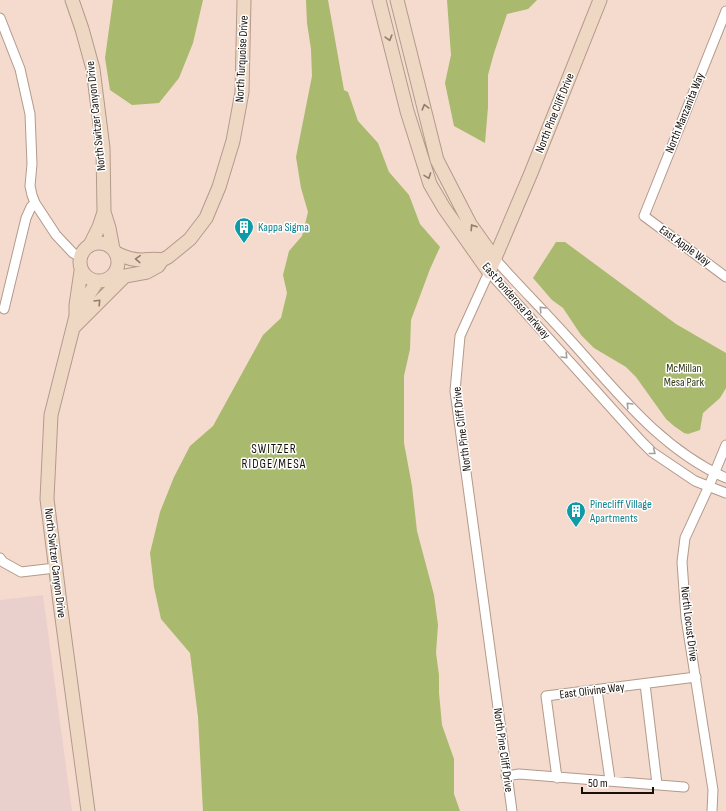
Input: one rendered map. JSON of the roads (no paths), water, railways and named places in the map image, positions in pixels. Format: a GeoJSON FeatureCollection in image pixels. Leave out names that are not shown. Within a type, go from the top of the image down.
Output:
{"type":"FeatureCollection","features":[{"type":"Feature","properties":{"kind":"street","name":"North Switzer Canyon Drive"},"geometry":{"type":"LineString","coordinates":[[72,0],[93,69],[103,148],[104,212],[114,251]]}},
{"type":"Feature","properties":{"kind":"street","name":"North Turquoise Drive"},"geometry":{"type":"LineString","coordinates":[[103,280],[147,272],[158,266],[162,260],[179,248],[198,230],[206,218],[219,187],[233,140],[242,92],[244,0]]}},
{"type":"Feature","properties":{"kind":"street","name":"East Ponderosa Parkway"},"geometry":{"type":"LineString","coordinates":[[379,0],[407,111],[434,193],[488,272],[652,452],[695,481],[726,493]]}},
{"type":"Feature","properties":{"kind":"street","name":"East Ponderosa Parkway"},"geometry":{"type":"LineString","coordinates":[[397,0],[436,155],[443,172],[470,224],[495,259],[572,341],[614,389],[650,426],[673,446],[714,473],[726,478]]}},
{"type":"Feature","properties":{"kind":"street","name":"North Pine Cliff Drive"},"geometry":{"type":"LineString","coordinates":[[512,811],[506,776],[455,391],[460,336],[495,259],[600,0]]}},
{"type":"Feature","properties":{"kind":"street","name":"North Manzanita Way"},"geometry":{"type":"LineString","coordinates":[[644,216],[726,11]]}},
{"type":"Feature","properties":{"kind":"street"},"geometry":{"type":"LineString","coordinates":[[0,18],[20,70],[30,114],[32,164],[30,186],[32,195],[35,203],[56,235],[73,253],[80,257]]}},
{"type":"Feature","properties":{"kind":"street"},"geometry":{"type":"LineString","coordinates":[[422,160],[436,155]]}},
{"type":"Feature","properties":{"kind":"street"},"geometry":{"type":"LineString","coordinates":[[4,309],[26,218],[31,207],[35,203]]}},
{"type":"Feature","properties":{"kind":"street","name":"North Switzer Canyon Drive"},"geometry":{"type":"LineString","coordinates":[[90,245],[99,227],[104,212]]}},
{"type":"Feature","properties":{"kind":"street","name":"East Apple Way"},"geometry":{"type":"LineString","coordinates":[[644,216],[726,277]]}},
{"type":"Feature","properties":{"kind":"street"},"geometry":{"type":"LineString","coordinates":[[114,251],[118,264],[113,275],[103,280],[87,278],[81,271],[79,262],[80,257],[90,245],[97,243],[102,244],[114,251],[126,258],[154,258],[162,260]]}},
{"type":"Feature","properties":{"kind":"street","name":"North Switzer Canyon Drive"},"geometry":{"type":"LineString","coordinates":[[81,271],[75,322],[51,416],[47,499],[88,811]]}},
{"type":"Feature","properties":{"kind":"street"},"geometry":{"type":"LineString","coordinates":[[75,322],[124,277]]}},
{"type":"Feature","properties":{"kind":"street","name":"North Switzer Canyon Drive"},"geometry":{"type":"LineString","coordinates":[[75,322],[89,294],[103,280]]}},
{"type":"Feature","properties":{"kind":"street"},"geometry":{"type":"LineString","coordinates":[[604,399],[614,389]]}},
{"type":"Feature","properties":{"kind":"street","name":"North Locust Drive"},"geometry":{"type":"LineString","coordinates":[[712,811],[713,790],[686,618],[682,562],[685,538],[726,445]]}},
{"type":"Feature","properties":{"kind":"street"},"geometry":{"type":"LineString","coordinates":[[0,558],[3,562],[21,572],[55,568]]}},
{"type":"Feature","properties":{"kind":"street","name":"East Olivine Way"},"geometry":{"type":"LineString","coordinates":[[557,778],[546,696],[696,677]]}},
{"type":"Feature","properties":{"kind":"street"},"geometry":{"type":"LineString","coordinates":[[645,684],[656,784]]}},
{"type":"Feature","properties":{"kind":"street"},"geometry":{"type":"LineString","coordinates":[[597,690],[610,780]]}},
{"type":"Feature","properties":{"kind":"street"},"geometry":{"type":"LineString","coordinates":[[506,776],[519,774],[684,787]]}},
{"type":"Feature","properties":{"kind":"place","name":"Kappa Sigma"},"geometry":{"type":"Point","coordinates":[244,244]}},
{"type":"Feature","properties":{"kind":"place","name":"Pinecliff Village Apartments"},"geometry":{"type":"Point","coordinates":[576,528]}},
{"type":"Feature","properties":{"kind":"district","name":"SWITZER RIDGE/MESA"},"geometry":{"type":"Point","coordinates":[274,456]}},
{"type":"Feature","properties":{"kind":"park label","name":"McMillan Mesa Park"},"geometry":{"type":"Point","coordinates":[684,375]}}]}
